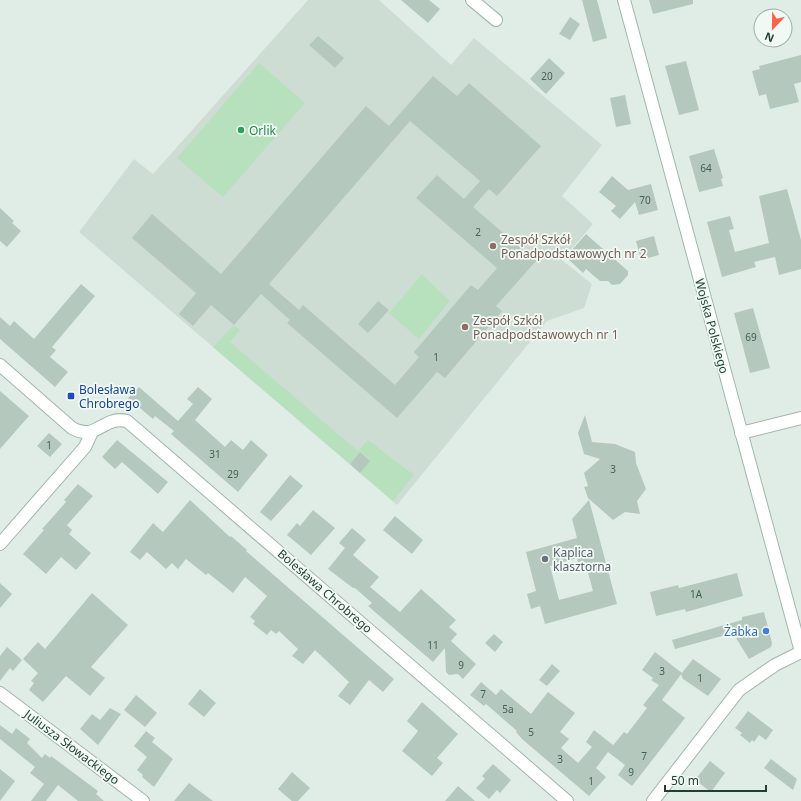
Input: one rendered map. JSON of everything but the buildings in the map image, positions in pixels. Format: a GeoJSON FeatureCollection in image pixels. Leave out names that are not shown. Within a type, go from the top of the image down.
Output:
{"type":"FeatureCollection","features":[{"type":"Feature","properties":{"kind":"street"},"geometry":{"type":"LineString","coordinates":[[472,0],[496,20]]}},
{"type":"Feature","properties":{"kind":"street","name":"Wojska Polskiego"},"geometry":{"type":"LineString","coordinates":[[624,0],[801,652]]}},
{"type":"Feature","properties":{"kind":"street"},"geometry":{"type":"LineString","coordinates":[[0,365],[72,428],[79,432],[92,432],[85,447],[0,544]]}},
{"type":"Feature","properties":{"kind":"street"},"geometry":{"type":"LineString","coordinates":[[741,434],[801,418]]}},
{"type":"Feature","properties":{"kind":"street","name":"Bolesława Chrobrego"},"geometry":{"type":"LineString","coordinates":[[92,432],[114,420],[127,421],[567,801]]}},
{"type":"Feature","properties":{"kind":"street"},"geometry":{"type":"LineString","coordinates":[[653,801],[739,690],[775,665],[801,652]]}},
{"type":"Feature","properties":{"kind":"street","name":"Juliusza Słowackiego"},"geometry":{"type":"LineString","coordinates":[[0,692],[143,801]]}},
{"type":"Feature","properties":{"kind":"shaded area"},"geometry":{"type":"Polygon","coordinates":[[[308,0],[379,0],[451,65],[474,38],[602,145],[562,196],[593,224],[562,260],[592,284],[584,308],[547,321],[397,505],[79,232],[134,159],[153,174],[308,0]]]}},
{"type":"Feature","properties":{"kind":"green space","name":"Orlik"},"geometry":{"type":"Polygon","coordinates":[[[259,63],[305,103],[223,197],[177,158],[259,63]]]}},
{"type":"Feature","properties":{"kind":"green space"},"geometry":{"type":"Polygon","coordinates":[[[422,274],[450,301],[419,339],[389,313],[422,274]]]}},
{"type":"Feature","properties":{"kind":"green space"},"geometry":{"type":"Polygon","coordinates":[[[234,325],[240,330],[230,342],[358,451],[368,440],[414,475],[393,501],[360,473],[370,460],[360,452],[350,464],[213,347],[234,325]]]}},
{"type":"Feature","properties":{"kind":"place","name":"Orlik"},"geometry":{"type":"Point","coordinates":[241,130]}},
{"type":"Feature","properties":{"kind":"place","name":"Zespół Szkół Ponadpodstawowych nr 2"},"geometry":{"type":"Point","coordinates":[493,246]}},
{"type":"Feature","properties":{"kind":"place","name":"Zespół Szkół Ponadpodstawowych nr 1"},"geometry":{"type":"Point","coordinates":[465,327]}},
{"type":"Feature","properties":{"kind":"place","name":"Bolesława Chrobrego"},"geometry":{"type":"Point","coordinates":[71,396]}},
{"type":"Feature","properties":{"kind":"place","name":"Kaplica klasztorna"},"geometry":{"type":"Point","coordinates":[545,559]}},
{"type":"Feature","properties":{"kind":"place","name":"Żabka"},"geometry":{"type":"Point","coordinates":[766,631]}}]}
